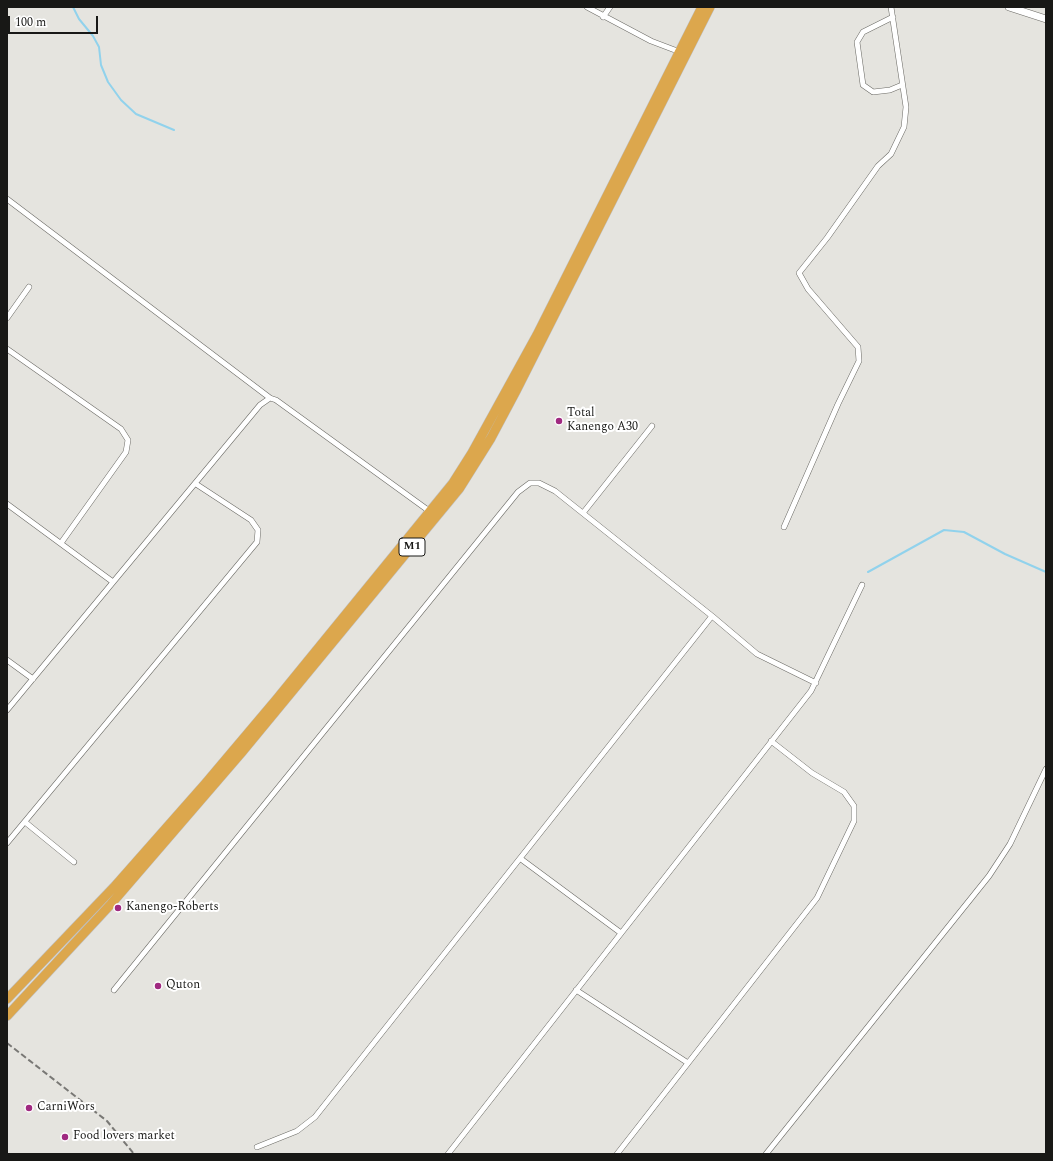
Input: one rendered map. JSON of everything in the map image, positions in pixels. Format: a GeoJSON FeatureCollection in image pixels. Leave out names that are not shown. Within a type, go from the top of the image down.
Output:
{"type":"FeatureCollection","features":[{"type":"Feature","properties":{"kind":"highway","name":"M1"},"geometry":{"type":"LineString","coordinates":[[7,1015],[111,904],[242,752],[434,514],[463,468],[537,335],[601,205],[702,7]]}},
{"type":"Feature","properties":{"kind":"highway","name":"M1"},"geometry":{"type":"LineString","coordinates":[[7,999],[115,886],[205,784],[434,514],[459,489],[478,460],[516,391],[710,7]]}},
{"type":"Feature","properties":{"kind":"street"},"geometry":{"type":"LineString","coordinates":[[587,7],[603,17],[651,41],[680,52]]}},
{"type":"Feature","properties":{"kind":"street"},"geometry":{"type":"LineString","coordinates":[[603,17],[610,7]]}},
{"type":"Feature","properties":{"kind":"street"},"geometry":{"type":"LineString","coordinates":[[784,527],[860,356],[858,347],[808,289],[799,273],[827,238],[878,166],[891,154],[897,143],[905,120],[906,107],[891,7]]}},
{"type":"Feature","properties":{"kind":"street"},"geometry":{"type":"LineString","coordinates":[[1009,7],[1046,19]]}},
{"type":"Feature","properties":{"kind":"street"},"geometry":{"type":"LineString","coordinates":[[893,17],[863,32],[857,42],[863,85],[873,92],[890,90],[902,86]]}},
{"type":"Feature","properties":{"kind":"street"},"geometry":{"type":"LineString","coordinates":[[7,199],[270,398],[276,400],[434,514]]}},
{"type":"Feature","properties":{"kind":"street"},"geometry":{"type":"LineString","coordinates":[[7,318],[29,287]]}},
{"type":"Feature","properties":{"kind":"street"},"geometry":{"type":"LineString","coordinates":[[7,349],[121,429],[128,440],[126,452],[61,543]]}},
{"type":"Feature","properties":{"kind":"street"},"geometry":{"type":"LineString","coordinates":[[7,710],[260,405],[270,398]]}},
{"type":"Feature","properties":{"kind":"street"},"geometry":{"type":"LineString","coordinates":[[583,513],[652,426]]}},
{"type":"Feature","properties":{"kind":"street"},"geometry":{"type":"LineString","coordinates":[[114,990],[518,492],[534,482],[547,485],[712,616],[757,654],[816,683]]}},
{"type":"Feature","properties":{"kind":"street"},"geometry":{"type":"LineString","coordinates":[[7,843],[257,542],[258,530],[251,520],[196,484]]}},
{"type":"Feature","properties":{"kind":"street"},"geometry":{"type":"LineString","coordinates":[[7,504],[113,582]]}},
{"type":"Feature","properties":{"kind":"street"},"geometry":{"type":"LineString","coordinates":[[448,1154],[816,683],[862,585]]}},
{"type":"Feature","properties":{"kind":"street"},"geometry":{"type":"LineString","coordinates":[[257,1147],[298,1131],[315,1117],[712,616]]}},
{"type":"Feature","properties":{"kind":"street"},"geometry":{"type":"LineString","coordinates":[[7,660],[33,679]]}},
{"type":"Feature","properties":{"kind":"street"},"geometry":{"type":"LineString","coordinates":[[617,1154],[817,898],[855,817],[854,806],[844,792],[812,773],[771,741]]}},
{"type":"Feature","properties":{"kind":"street"},"geometry":{"type":"LineString","coordinates":[[766,1154],[989,876],[1010,844],[1046,769]]}},
{"type":"Feature","properties":{"kind":"street"},"geometry":{"type":"LineString","coordinates":[[25,822],[74,862]]}},
{"type":"Feature","properties":{"kind":"street"},"geometry":{"type":"LineString","coordinates":[[520,859],[621,933]]}},
{"type":"Feature","properties":{"kind":"street"},"geometry":{"type":"LineString","coordinates":[[576,990],[688,1063]]}},
{"type":"Feature","properties":{"kind":"waterway"},"geometry":{"type":"LineString","coordinates":[[73,7],[79,19],[93,36],[99,47],[101,65],[108,82],[121,100],[136,114],[174,130]]}},
{"type":"Feature","properties":{"kind":"waterway"},"geometry":{"type":"LineString","coordinates":[[868,572],[944,530],[964,532],[1005,554],[1046,572]]}},
{"type":"Feature","properties":{"kind":"railway"},"geometry":{"type":"LineString","coordinates":[[7,1043],[107,1121],[134,1154]]}},
{"type":"Feature","properties":{"kind":"place","name":"Total Kanengo A30"},"geometry":{"type":"Point","coordinates":[559,421]}},
{"type":"Feature","properties":{"kind":"place","name":"Kanengo-Roberts"},"geometry":{"type":"Point","coordinates":[118,908]}},
{"type":"Feature","properties":{"kind":"place","name":"Quton"},"geometry":{"type":"Point","coordinates":[158,986]}},
{"type":"Feature","properties":{"kind":"place","name":"CarniWors"},"geometry":{"type":"Point","coordinates":[29,1108]}},
{"type":"Feature","properties":{"kind":"place","name":"Food lovers market"},"geometry":{"type":"Point","coordinates":[65,1137]}}]}
